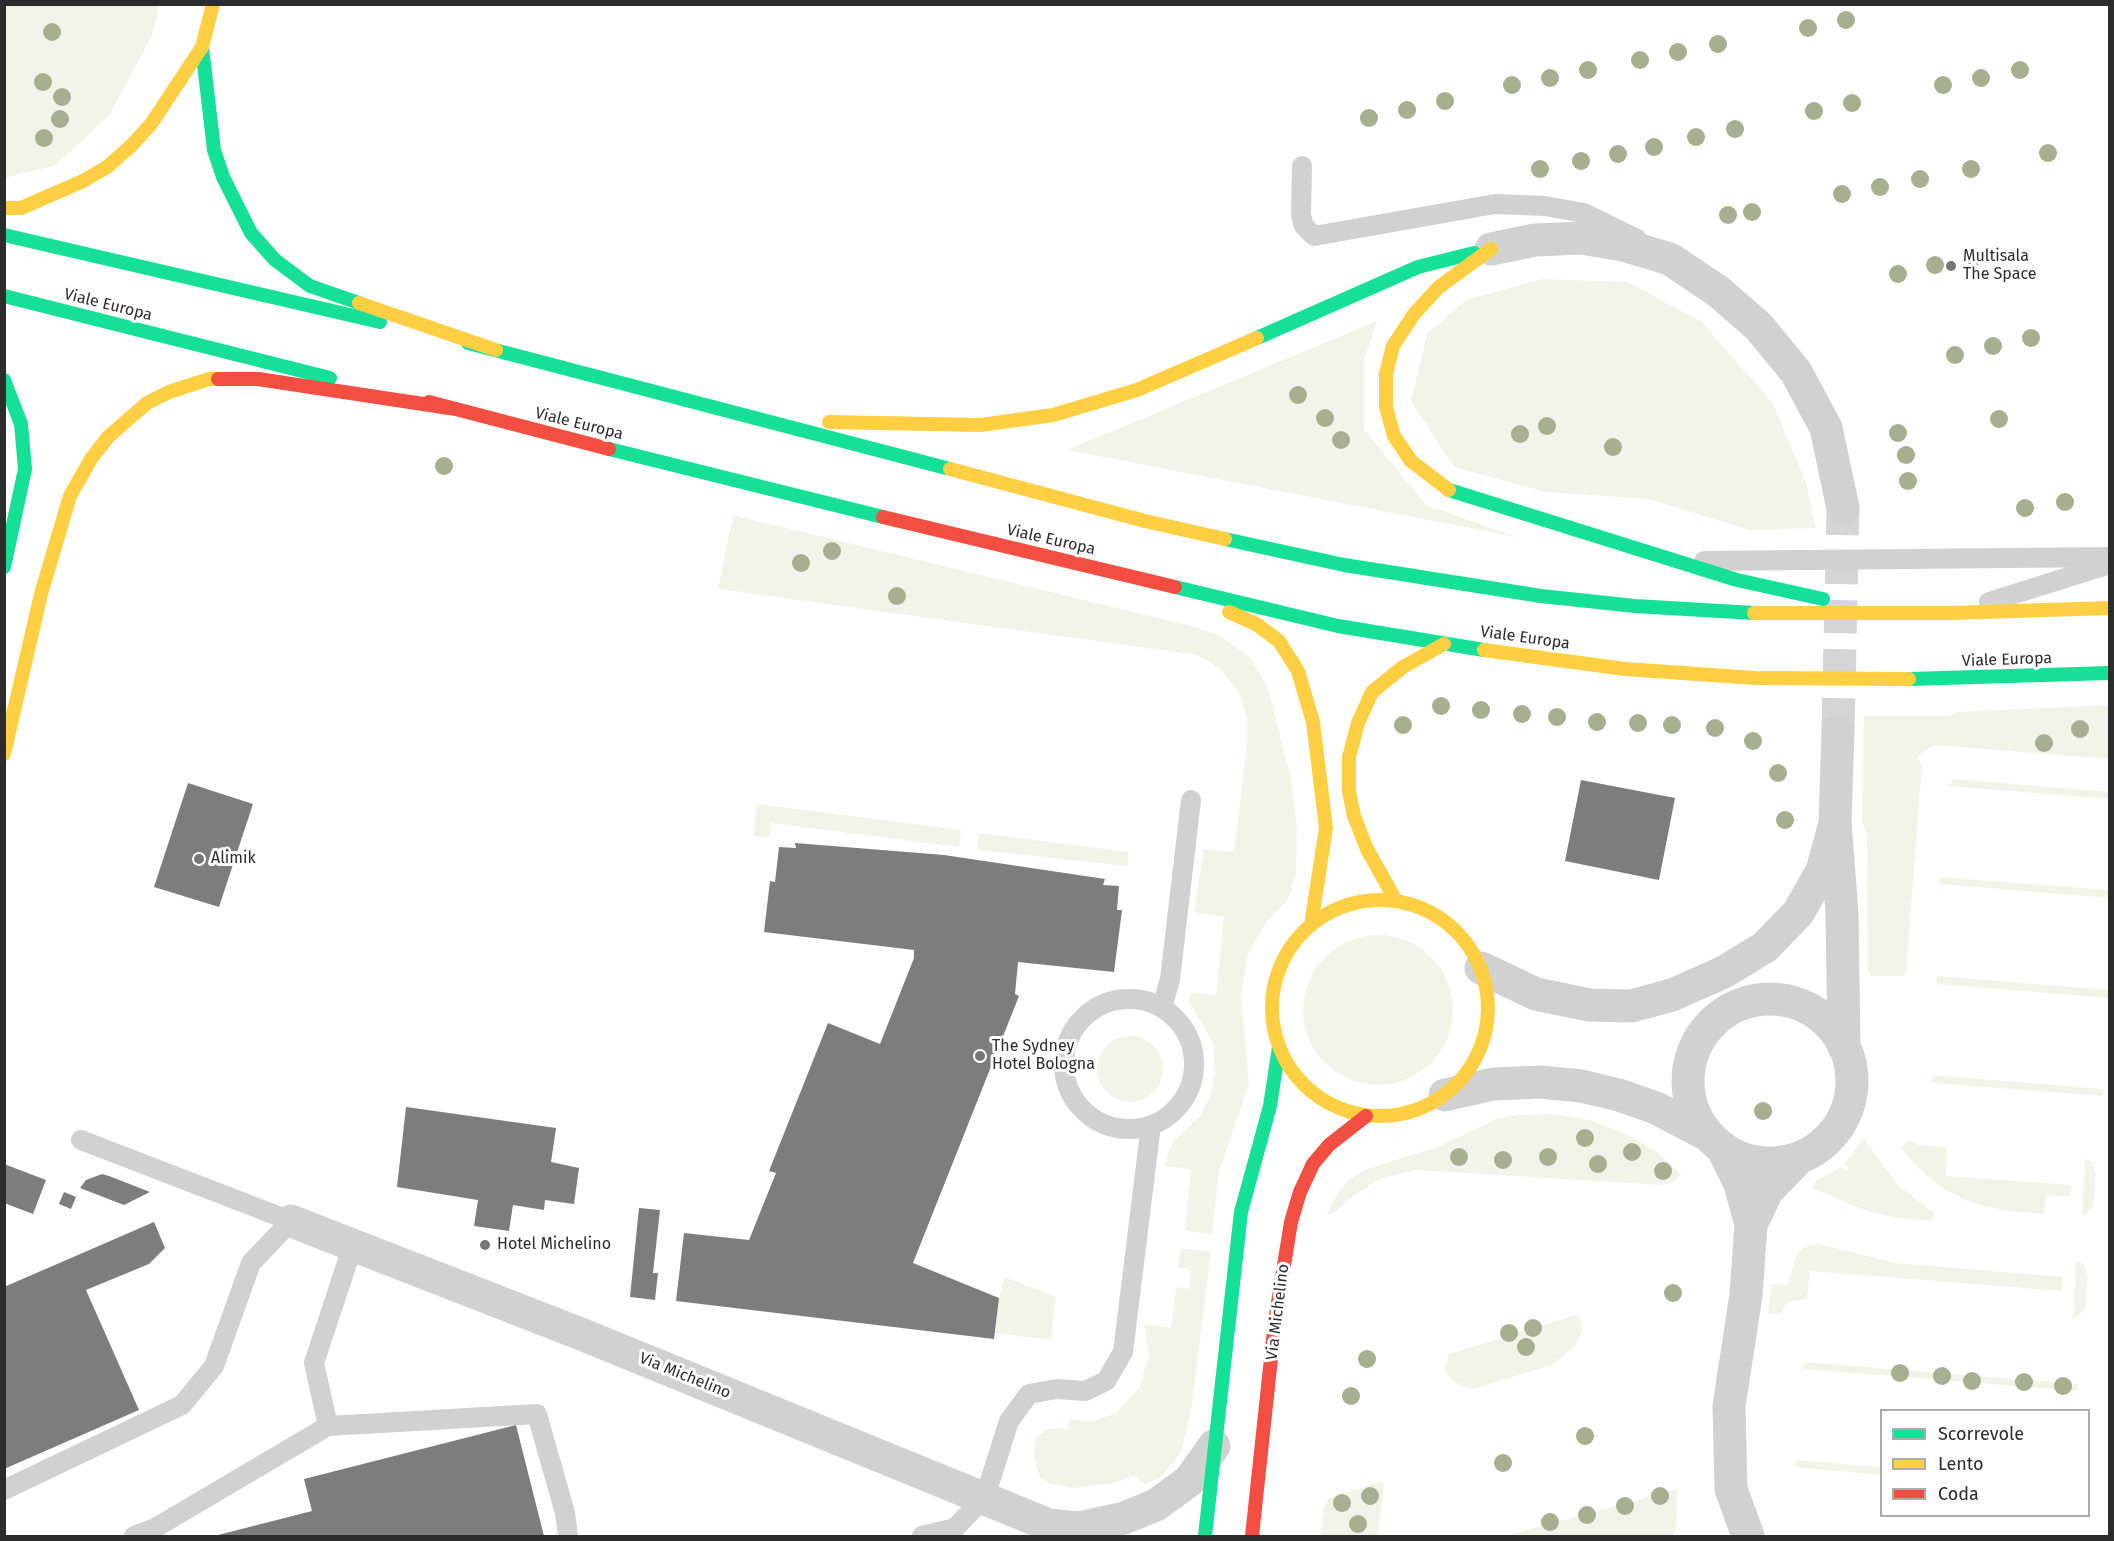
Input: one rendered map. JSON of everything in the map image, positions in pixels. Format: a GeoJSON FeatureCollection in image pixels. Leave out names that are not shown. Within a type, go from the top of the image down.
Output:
{"type":"FeatureCollection","features":[{"type":"Feature","properties":{"kind":"main road"},"geometry":{"type":"LineString","coordinates":[[4,208],[21,208],[48,198],[107,167],[151,123],[202,47],[213,4]]}},
{"type":"Feature","properties":{"kind":"main road"},"geometry":{"type":"LineString","coordinates":[[202,47],[212,139],[223,177],[251,233],[274,260],[310,286],[496,350]]}},
{"type":"Feature","properties":{"kind":"main road"},"geometry":{"type":"LineString","coordinates":[[4,235],[496,350],[765,419],[1145,521],[1344,565],[1541,596],[1635,606],[1750,613],[1914,614],[2109,608]]}},
{"type":"Feature","properties":{"kind":"main road"},"geometry":{"type":"LineString","coordinates":[[765,419],[879,424],[980,425],[1053,415],[1137,390],[1418,267],[1491,249]]}},
{"type":"Feature","properties":{"kind":"main road"},"geometry":{"type":"LineString","coordinates":[[1491,249],[1439,287],[1414,314],[1393,346],[1386,374],[1386,407],[1394,436],[1411,461],[1452,491],[1737,580],[1817,598],[1914,614]]}},
{"type":"Feature","properties":{"kind":"main road","name":"Viale Europa"},"geometry":{"type":"LineString","coordinates":[[4,296],[766,489],[1338,626],[1444,644],[1625,669],[1755,678],[1893,680],[2109,674]]}},
{"type":"Feature","properties":{"kind":"main road"},"geometry":{"type":"LineString","coordinates":[[4,754],[41,594],[70,496],[91,459],[108,437],[132,415],[169,392],[209,379],[258,379],[456,409]]}},
{"type":"Feature","properties":{"kind":"main road"},"geometry":{"type":"LineString","coordinates":[[4,380],[21,424],[25,469],[4,567]]}},
{"type":"Feature","properties":{"kind":"main road"},"geometry":{"type":"LineString","coordinates":[[766,489],[1219,608],[1256,624],[1279,641],[1298,671],[1313,722],[1320,772],[1326,828],[1322,867],[1311,925]]}},
{"type":"Feature","properties":{"kind":"main road"},"geometry":{"type":"LineString","coordinates":[[1396,901],[1367,849],[1354,816],[1349,791],[1349,758],[1358,723],[1372,692],[1402,667],[1444,644]]}},
{"type":"Feature","properties":{"kind":"main road"},"geometry":{"type":"LineString","coordinates":[[1374,900],[1396,901],[1419,907],[1450,925],[1473,952],[1481,968],[1489,1008],[1487,1031],[1468,1073],[1445,1095],[1412,1112],[1389,1116],[1366,1116],[1344,1110],[1323,1100],[1304,1086],[1290,1068],[1279,1047],[1272,1003],[1283,960],[1295,941],[1311,925],[1330,912],[1351,904],[1374,900]]}},
{"type":"Feature","properties":{"kind":"main road","name":"Via Michelino"},"geometry":{"type":"LineString","coordinates":[[1205,1536],[1241,1212],[1270,1106],[1279,1047]]}},
{"type":"Feature","properties":{"kind":"main road","name":"Via Michelino"},"geometry":{"type":"LineString","coordinates":[[1252,1536],[1275,1321],[1291,1222],[1300,1192],[1313,1164],[1329,1145],[1366,1116]]}},
{"type":"Feature","properties":{"kind":"street"},"geometry":{"type":"LineString","coordinates":[[1491,249],[1535,240],[1582,238],[1623,245],[1670,259],[1719,292],[1751,320],[1796,372],[1826,428],[1843,508]]}},
{"type":"Feature","properties":{"kind":"street"},"geometry":{"type":"LineString","coordinates":[[1445,1095],[1493,1084],[1541,1082],[1581,1086],[1619,1095],[1656,1108],[1741,1158],[1760,1163],[1780,1163],[1799,1158],[1817,1149],[1832,1136],[1843,1119],[1850,1100],[1852,1073],[1844,1047],[1842,912],[1835,823],[1838,731]]}},
{"type":"Feature","properties":{"kind":"street"},"geometry":{"type":"LineString","coordinates":[[1631,1006],[1672,995],[1724,972],[1765,947],[1798,913],[1822,871],[1835,823]]}},
{"type":"Feature","properties":{"kind":"street"},"geometry":{"type":"LineString","coordinates":[[1481,968],[1536,994],[1589,1005],[1730,1009]]}},
{"type":"Feature","properties":{"kind":"street"},"geometry":{"type":"LineString","coordinates":[[1749,1536],[1731,1489],[1729,1406],[1747,1283],[1751,1226],[1740,1184],[1715,1142],[1696,1119],[1689,1100],[1688,1073],[1695,1048],[1709,1025],[1730,1009],[1756,1000],[1783,1000],[1808,1009],[1829,1025],[1844,1047]]}},
{"type":"Feature","properties":{"kind":"street"},"geometry":{"type":"LineString","coordinates":[[1751,1226],[1767,1191],[1799,1158]]}},
{"type":"Feature","properties":{"kind":"street","name":"Via Michelino"},"geometry":{"type":"LineString","coordinates":[[291,1221],[985,1497],[1049,1525],[1087,1532],[1156,1505],[1189,1481],[1214,1446]]}},
{"type":"Feature","properties":{"kind":"lane"},"geometry":{"type":"LineString","coordinates":[[1302,166],[1301,215],[1304,226],[1314,236],[1495,204],[1545,206],[1584,213],[1624,231],[1670,259]]}},
{"type":"Feature","properties":{"kind":"lane"},"geometry":{"type":"LineString","coordinates":[[1678,562],[1829,558],[2109,557]]}},
{"type":"Feature","properties":{"kind":"lane"},"geometry":{"type":"LineString","coordinates":[[1950,613],[2109,564]]}},
{"type":"Feature","properties":{"kind":"lane"},"geometry":{"type":"LineString","coordinates":[[1162,1008],[1170,979],[1191,800]]}},
{"type":"Feature","properties":{"kind":"lane"},"geometry":{"type":"LineString","coordinates":[[1122,999],[1143,1000],[1162,1008],[1178,1021],[1189,1039],[1194,1060],[1192,1080],[1184,1100],[1170,1115],[1151,1125],[1132,1129],[1112,1127],[1095,1119],[1080,1106],[1067,1080],[1065,1051],[1072,1032],[1085,1016],[1102,1004],[1122,999]]}},
{"type":"Feature","properties":{"kind":"lane"},"geometry":{"type":"LineString","coordinates":[[922,1536],[955,1528],[985,1497],[1009,1421],[1029,1394],[1057,1389],[1085,1391],[1106,1381],[1124,1352],[1151,1125]]}},
{"type":"Feature","properties":{"kind":"lane"},"geometry":{"type":"LineString","coordinates":[[4,1490],[182,1405],[214,1366],[251,1263],[291,1221],[81,1140]]}},
{"type":"Feature","properties":{"kind":"lane"},"geometry":{"type":"LineString","coordinates":[[328,1426],[314,1363],[352,1245]]}},
{"type":"Feature","properties":{"kind":"lane"},"geometry":{"type":"LineString","coordinates":[[134,1536],[155,1528],[328,1426],[537,1414],[565,1513],[568,1536]]}},
{"type":"Feature","properties":{"kind":"shaded area"},"geometry":{"type":"Polygon","coordinates":[[[5,4],[159,5],[153,33],[110,114],[56,165],[5,178],[5,4]]]}},
{"type":"Feature","properties":{"kind":"shaded area"},"geometry":{"type":"Polygon","coordinates":[[[1542,279],[1628,282],[1702,322],[1773,404],[1806,482],[1816,528],[1750,530],[1648,499],[1545,492],[1454,467],[1411,401],[1427,334],[1466,300],[1542,279]]]}},
{"type":"Feature","properties":{"kind":"shaded area"},"geometry":{"type":"Polygon","coordinates":[[[1377,321],[1364,360],[1364,429],[1426,505],[1517,537],[1067,450],[1377,321]]]}},
{"type":"Feature","properties":{"kind":"shaded area"},"geometry":{"type":"Polygon","coordinates":[[[733,515],[1192,626],[1220,636],[1250,657],[1268,688],[1291,778],[1297,828],[1296,872],[1289,898],[1267,921],[1248,954],[1241,996],[1249,1084],[1219,1172],[1212,1234],[1185,1231],[1191,1169],[1165,1166],[1168,1152],[1175,1140],[1201,1115],[1210,1096],[1215,1072],[1213,1043],[1189,1001],[1191,992],[1216,995],[1224,917],[1194,912],[1204,849],[1234,852],[1247,744],[1247,717],[1239,691],[1221,670],[1198,655],[718,589],[733,515]]]}},
{"type":"Feature","properties":{"kind":"shaded area"},"geometry":{"type":"Polygon","coordinates":[[[2109,705],[2109,759],[1935,745],[1919,755],[1918,760],[1922,763],[1906,974],[1904,976],[1871,976],[1868,972],[1867,836],[1862,823],[1864,716],[1949,716],[1957,712],[2109,705]]]}},
{"type":"Feature","properties":{"kind":"shaded area"},"geometry":{"type":"Polygon","coordinates":[[[1954,779],[2109,792],[2109,799],[1948,786],[1954,779]]]}},
{"type":"Feature","properties":{"kind":"shaded area"},"geometry":{"type":"Polygon","coordinates":[[[757,804],[961,830],[959,847],[771,823],[769,838],[753,836],[757,804]]]}},
{"type":"Feature","properties":{"kind":"shaded area"},"geometry":{"type":"Polygon","coordinates":[[[979,833],[1129,852],[1127,866],[977,850],[979,833]]]}},
{"type":"Feature","properties":{"kind":"shaded area"},"geometry":{"type":"Polygon","coordinates":[[[1940,877],[2109,890],[2109,898],[1940,884],[1940,877]]]}},
{"type":"Feature","properties":{"kind":"shaded area"},"geometry":{"type":"Polygon","coordinates":[[[1378,935],[1407,940],[1420,947],[1431,957],[1441,968],[1448,981],[1453,1010],[1448,1039],[1441,1052],[1431,1063],[1420,1073],[1407,1080],[1378,1085],[1349,1080],[1336,1073],[1325,1063],[1315,1052],[1308,1039],[1303,1010],[1308,981],[1315,968],[1325,957],[1336,947],[1349,940],[1378,935]]]}},
{"type":"Feature","properties":{"kind":"shaded area"},"geometry":{"type":"Polygon","coordinates":[[[1937,976],[2109,990],[2109,998],[1937,984],[1937,976]]]}},
{"type":"Feature","properties":{"kind":"shaded area"},"geometry":{"type":"Polygon","coordinates":[[[1123,1036],[1137,1036],[1149,1041],[1158,1050],[1163,1069],[1161,1082],[1154,1093],[1137,1102],[1123,1102],[1111,1097],[1102,1088],[1097,1076],[1097,1062],[1102,1050],[1111,1041],[1123,1036]]]}},
{"type":"Feature","properties":{"kind":"shaded area"},"geometry":{"type":"Polygon","coordinates":[[[1932,1075],[2103,1089],[2103,1096],[1932,1083],[1932,1075]]]}},
{"type":"Feature","properties":{"kind":"shaded area"},"geometry":{"type":"Polygon","coordinates":[[[1554,1114],[1589,1120],[1619,1131],[1653,1149],[1681,1174],[1673,1182],[1662,1185],[1417,1170],[1382,1178],[1350,1198],[1332,1214],[1327,1215],[1338,1192],[1350,1179],[1367,1169],[1440,1146],[1496,1119],[1517,1115],[1554,1114]]]}},
{"type":"Feature","properties":{"kind":"shaded area"},"geometry":{"type":"Polygon","coordinates":[[[1864,1139],[1898,1185],[1934,1213],[1933,1221],[1897,1218],[1864,1210],[1812,1188],[1813,1183],[1841,1167],[1846,1171],[1849,1168],[1844,1164],[1864,1139]]]}},
{"type":"Feature","properties":{"kind":"shaded area"},"geometry":{"type":"Polygon","coordinates":[[[1909,1140],[1918,1145],[1947,1147],[1946,1176],[2071,1185],[2070,1197],[2046,1195],[2044,1214],[2001,1210],[1970,1202],[1941,1187],[1916,1166],[1901,1148],[1909,1140]]]}},
{"type":"Feature","properties":{"kind":"shaded area"},"geometry":{"type":"Polygon","coordinates":[[[2085,1159],[2092,1162],[2096,1175],[2093,1207],[2082,1217],[2085,1159]]]}},
{"type":"Feature","properties":{"kind":"shaded area"},"geometry":{"type":"Polygon","coordinates":[[[1815,1243],[1896,1263],[2063,1277],[2062,1291],[1810,1271],[1807,1299],[1788,1302],[1781,1314],[1768,1313],[1772,1284],[1788,1285],[1796,1256],[1803,1248],[1815,1243]]]}},
{"type":"Feature","properties":{"kind":"shaded area"},"geometry":{"type":"Polygon","coordinates":[[[1181,1248],[1211,1252],[1192,1404],[1182,1451],[1162,1476],[1145,1485],[1134,1476],[1114,1483],[1073,1488],[1048,1483],[1039,1476],[1034,1458],[1035,1438],[1047,1429],[1068,1429],[1069,1419],[1091,1422],[1116,1413],[1139,1388],[1149,1355],[1144,1324],[1171,1328],[1176,1287],[1189,1289],[1191,1270],[1178,1267],[1181,1248]]]}},
{"type":"Feature","properties":{"kind":"shaded area"},"geometry":{"type":"Polygon","coordinates":[[[2076,1261],[2084,1264],[2088,1277],[2085,1309],[2073,1320],[2076,1261]]]}},
{"type":"Feature","properties":{"kind":"shaded area"},"geometry":{"type":"Polygon","coordinates":[[[1005,1277],[1056,1297],[1051,1340],[995,1333],[999,1298],[1005,1277]]]}},
{"type":"Feature","properties":{"kind":"shaded area"},"geometry":{"type":"Polygon","coordinates":[[[1579,1314],[1583,1329],[1577,1344],[1552,1365],[1473,1389],[1461,1386],[1450,1378],[1444,1368],[1449,1354],[1579,1314]]]}},
{"type":"Feature","properties":{"kind":"shaded area"},"geometry":{"type":"Polygon","coordinates":[[[1803,1362],[2078,1384],[2078,1391],[1803,1369],[1803,1362]]]}},
{"type":"Feature","properties":{"kind":"shaded area"},"geometry":{"type":"Polygon","coordinates":[[[1796,1460],[1880,1467],[1880,1475],[1795,1467],[1796,1460]]]}},
{"type":"Feature","properties":{"kind":"shaded area"},"geometry":{"type":"Polygon","coordinates":[[[1384,1481],[1378,1536],[1320,1536],[1324,1506],[1329,1498],[1384,1481]]]}},
{"type":"Feature","properties":{"kind":"shaded area"},"geometry":{"type":"Polygon","coordinates":[[[1677,1489],[1676,1531],[1673,1536],[1505,1536],[1677,1489]]]}},
{"type":"Feature","properties":{"kind":"building"},"geometry":{"type":"Polygon","coordinates":[[[1581,780],[1675,798],[1659,880],[1565,861],[1581,780]]]}},
{"type":"Feature","properties":{"kind":"building","name":"Alimik"},"geometry":{"type":"Polygon","coordinates":[[[188,783],[253,804],[219,907],[154,887],[188,783]]]}},
{"type":"Feature","properties":{"kind":"building"},"geometry":{"type":"Polygon","coordinates":[[[795,843],[944,855],[1105,879],[1103,885],[1119,886],[1117,910],[1122,910],[1114,972],[1018,962],[1015,994],[1019,996],[913,1263],[999,1298],[994,1339],[676,1301],[684,1233],[749,1240],[776,1173],[769,1171],[828,1023],[880,1044],[914,958],[914,950],[764,932],[770,881],[775,882],[779,847],[796,848],[795,843]]]}},
{"type":"Feature","properties":{"kind":"building"},"geometry":{"type":"Polygon","coordinates":[[[406,1107],[556,1128],[551,1162],[579,1168],[574,1204],[545,1200],[544,1210],[513,1205],[509,1231],[474,1226],[478,1200],[397,1187],[406,1107]]]}},
{"type":"Feature","properties":{"kind":"building"},"geometry":{"type":"Polygon","coordinates":[[[4,1164],[46,1180],[33,1214],[4,1203],[4,1164]]]}},
{"type":"Feature","properties":{"kind":"building"},"geometry":{"type":"Polygon","coordinates":[[[102,1174],[150,1192],[124,1205],[80,1188],[86,1180],[102,1174]]]}},
{"type":"Feature","properties":{"kind":"building"},"geometry":{"type":"Polygon","coordinates":[[[64,1192],[76,1197],[71,1209],[59,1204],[64,1192]]]}},
{"type":"Feature","properties":{"kind":"building"},"geometry":{"type":"Polygon","coordinates":[[[639,1208],[660,1210],[653,1273],[658,1273],[655,1300],[630,1297],[639,1208]]]}},
{"type":"Feature","properties":{"kind":"building"},"geometry":{"type":"Polygon","coordinates":[[[154,1222],[165,1248],[149,1264],[86,1290],[139,1410],[4,1469],[4,1287],[154,1222]]]}},
{"type":"Feature","properties":{"kind":"building"},"geometry":{"type":"Polygon","coordinates":[[[516,1425],[544,1536],[214,1536],[312,1511],[304,1479],[516,1425]]]}},
{"type":"Feature","properties":{"kind":"tunnel"},"geometry":{"type":"LineString","coordinates":[[1838,731],[1843,508]]}},
{"type":"Feature","properties":{"kind":"traffic: fast"},"geometry":{"type":"LineString","coordinates":[[202,47],[214,150],[223,177],[251,233],[275,260],[310,286],[359,303]]}},
{"type":"Feature","properties":{"kind":"traffic: fast"},"geometry":{"type":"LineString","coordinates":[[4,235],[380,322]]}},
{"type":"Feature","properties":{"kind":"traffic: fast"},"geometry":{"type":"LineString","coordinates":[[1257,338],[1418,267],[1474,253]]}},
{"type":"Feature","properties":{"kind":"traffic: fast"},"geometry":{"type":"LineString","coordinates":[[4,296],[330,378]]}},
{"type":"Feature","properties":{"kind":"traffic: fast"},"geometry":{"type":"LineString","coordinates":[[468,343],[950,469]]}},
{"type":"Feature","properties":{"kind":"traffic: fast"},"geometry":{"type":"LineString","coordinates":[[4,380],[21,424],[25,469],[4,567]]}},
{"type":"Feature","properties":{"kind":"traffic: fast"},"geometry":{"type":"LineString","coordinates":[[609,449],[883,517]]}},
{"type":"Feature","properties":{"kind":"traffic: fast"},"geometry":{"type":"LineString","coordinates":[[1449,490],[1737,580],[1823,599]]}},
{"type":"Feature","properties":{"kind":"traffic: fast"},"geometry":{"type":"LineString","coordinates":[[1225,539],[1344,565],[1541,596],[1635,606],[1754,613]]}},
{"type":"Feature","properties":{"kind":"traffic: fast"},"geometry":{"type":"LineString","coordinates":[[1175,587],[1338,626],[1484,650]]}},
{"type":"Feature","properties":{"kind":"traffic: fast"},"geometry":{"type":"LineString","coordinates":[[1909,679],[2110,673]]}},
{"type":"Feature","properties":{"kind":"traffic: fast"},"geometry":{"type":"LineString","coordinates":[[1205,1536],[1241,1212],[1270,1106],[1279,1047]]}},
{"type":"Feature","properties":{"kind":"traffic: slow"},"geometry":{"type":"LineString","coordinates":[[4,208],[21,208],[83,181],[107,167],[132,145],[151,124],[202,47],[213,4]]}},
{"type":"Feature","properties":{"kind":"traffic: slow"},"geometry":{"type":"LineString","coordinates":[[1449,490],[1411,461],[1394,436],[1386,407],[1386,374],[1393,346],[1414,314],[1439,287],[1491,249]]}},
{"type":"Feature","properties":{"kind":"traffic: slow"},"geometry":{"type":"LineString","coordinates":[[359,303],[496,350]]}},
{"type":"Feature","properties":{"kind":"traffic: slow"},"geometry":{"type":"LineString","coordinates":[[829,422],[980,425],[1053,415],[1137,390],[1257,338]]}},
{"type":"Feature","properties":{"kind":"traffic: slow"},"geometry":{"type":"LineString","coordinates":[[4,754],[41,594],[70,496],[91,459],[108,437],[147,403],[169,392],[209,379],[218,379]]}},
{"type":"Feature","properties":{"kind":"traffic: slow"},"geometry":{"type":"LineString","coordinates":[[950,469],[1145,521],[1225,539]]}},
{"type":"Feature","properties":{"kind":"traffic: slow"},"geometry":{"type":"LineString","coordinates":[[1754,613],[1950,613],[2110,608]]}},
{"type":"Feature","properties":{"kind":"traffic: slow"},"geometry":{"type":"LineString","coordinates":[[1229,612],[1256,624],[1279,641],[1298,671],[1313,722],[1326,828],[1311,925]]}},
{"type":"Feature","properties":{"kind":"traffic: slow"},"geometry":{"type":"LineString","coordinates":[[1396,901],[1367,849],[1354,816],[1349,791],[1349,757],[1358,723],[1372,692],[1403,667],[1444,644]]}},
{"type":"Feature","properties":{"kind":"traffic: slow"},"geometry":{"type":"LineString","coordinates":[[1484,650],[1625,669],[1755,678],[1909,679]]}},
{"type":"Feature","properties":{"kind":"traffic: slow"},"geometry":{"type":"LineString","coordinates":[[1380,900],[1401,902],[1421,908],[1440,918],[1463,939],[1480,967],[1486,987],[1488,1008],[1486,1029],[1480,1049],[1470,1068],[1449,1091],[1421,1108],[1401,1114],[1380,1116],[1359,1114],[1339,1108],[1320,1098],[1297,1077],[1280,1049],[1274,1029],[1272,1008],[1274,987],[1280,967],[1290,948],[1311,925],[1339,908],[1359,902],[1380,900]]}},
{"type":"Feature","properties":{"kind":"traffic: jam"},"geometry":{"type":"LineString","coordinates":[[218,379],[258,379],[456,409]]}},
{"type":"Feature","properties":{"kind":"traffic: jam"},"geometry":{"type":"LineString","coordinates":[[429,402],[609,449]]}},
{"type":"Feature","properties":{"kind":"traffic: jam"},"geometry":{"type":"LineString","coordinates":[[883,517],[1175,587]]}},
{"type":"Feature","properties":{"kind":"traffic: jam"},"geometry":{"type":"LineString","coordinates":[[1252,1536],[1275,1321],[1291,1222],[1300,1192],[1313,1164],[1329,1145],[1366,1116]]}},
{"type":"Feature","properties":{"kind":"place","name":"Multisala The Space"},"geometry":{"type":"Point","coordinates":[1951,266]}},
{"type":"Feature","properties":{"kind":"place","name":"Alimik"},"geometry":{"type":"Point","coordinates":[199,859]}},
{"type":"Feature","properties":{"kind":"place","name":"The Sydney Hotel Bologna"},"geometry":{"type":"Point","coordinates":[980,1056]}},
{"type":"Feature","properties":{"kind":"place","name":"Hotel Michelino"},"geometry":{"type":"Point","coordinates":[485,1245]}}]}
